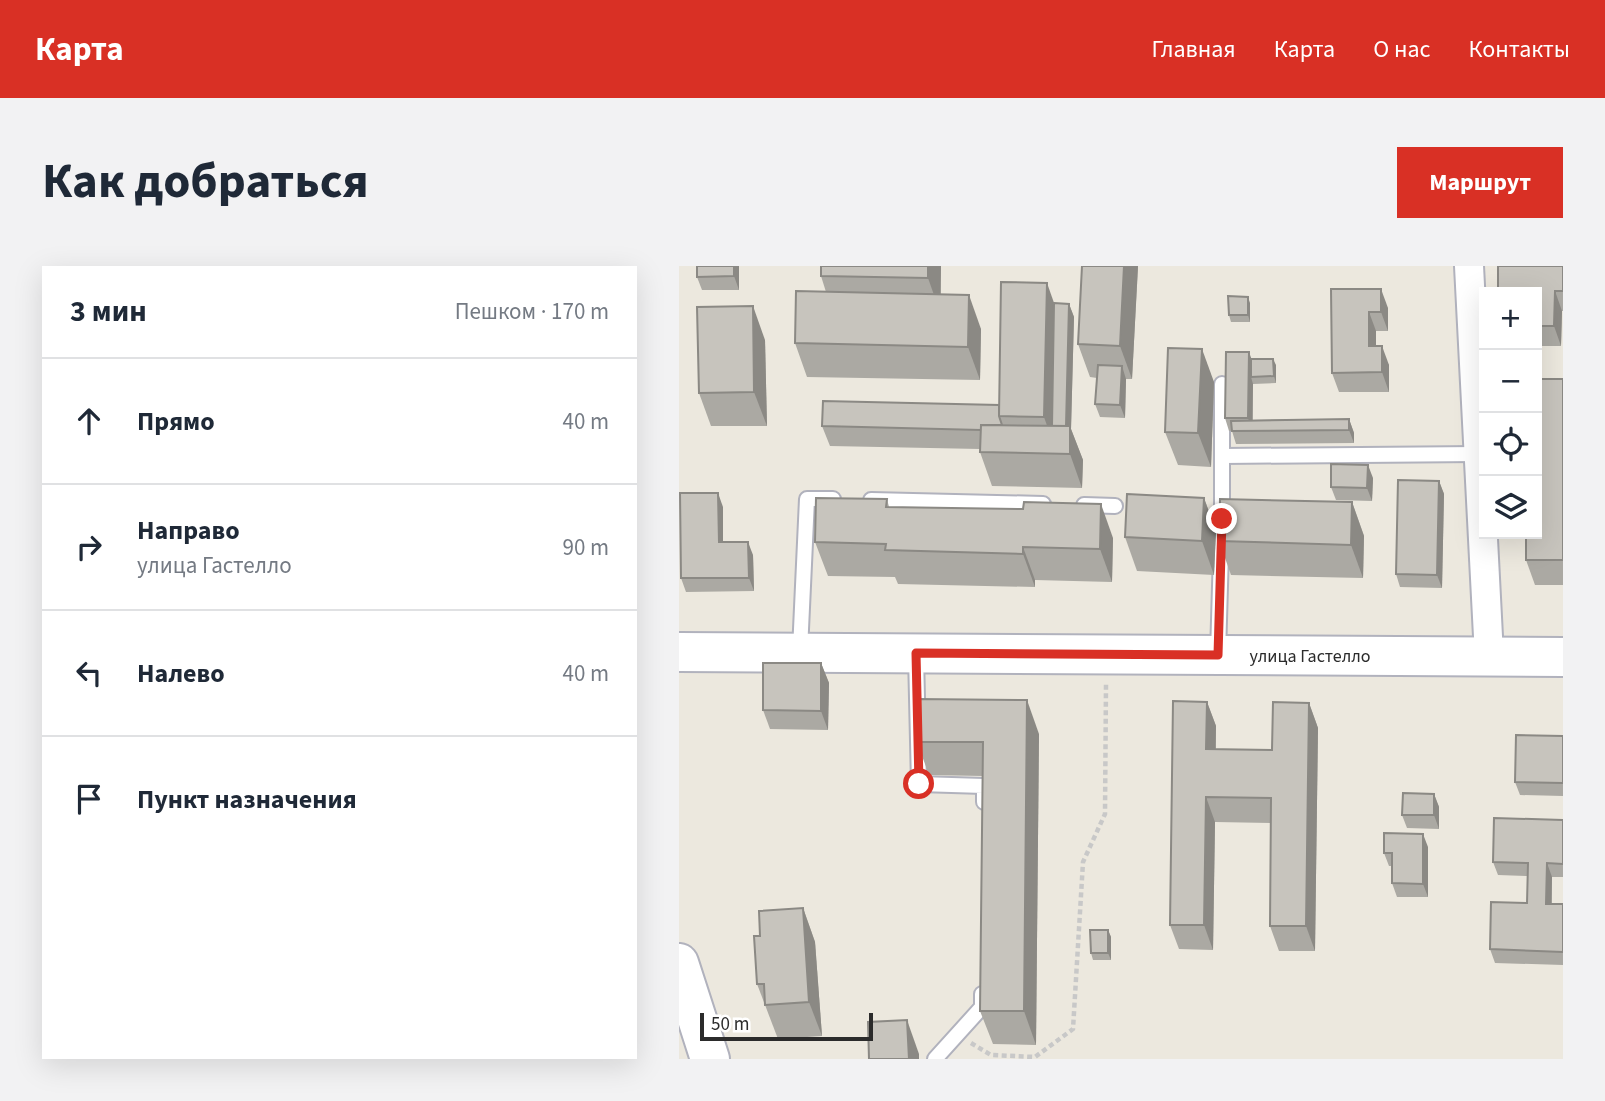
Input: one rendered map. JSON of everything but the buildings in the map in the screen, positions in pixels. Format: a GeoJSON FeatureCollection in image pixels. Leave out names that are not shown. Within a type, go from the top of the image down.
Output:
{"type":"FeatureCollection","features":[{"type":"Feature","properties":{"kind":"main road","name":"улица Гастелло"},"geometry":{"type":"LineString","coordinates":[[679,652],[1563,657]]}},
{"type":"Feature","properties":{"kind":"main road"},"geometry":{"type":"LineString","coordinates":[[679,963],[710,1059]]}},
{"type":"Feature","properties":{"kind":"street"},"geometry":{"type":"LineString","coordinates":[[1469,266],[1479,454]]}},
{"type":"Feature","properties":{"kind":"street"},"geometry":{"type":"LineString","coordinates":[[1480,476],[1489,656]]}},
{"type":"Feature","properties":{"kind":"lane"},"geometry":{"type":"LineString","coordinates":[[1218,655],[1222,384]]}},
{"type":"Feature","properties":{"kind":"lane"},"geometry":{"type":"LineString","coordinates":[[1223,456],[1479,454]]}},
{"type":"Feature","properties":{"kind":"lane"},"geometry":{"type":"LineString","coordinates":[[800,652],[807,499],[1115,506]]}},
{"type":"Feature","properties":{"kind":"lane"},"geometry":{"type":"LineString","coordinates":[[916,653],[919,784],[984,786],[984,813]]}},
{"type":"Feature","properties":{"kind":"lane"},"geometry":{"type":"LineString","coordinates":[[936,1059],[982,1007],[983,979]]}},
{"type":"Feature","properties":{"kind":"path"},"geometry":{"type":"LineString","coordinates":[[958,1035],[991,1055],[1035,1056],[1073,1029],[1083,862],[1105,814],[1107,655]]}},
{"type":"Feature","properties":{"kind":"route"},"geometry":{"type":"LineString","coordinates":[[919,784],[916,653],[1218,655],[1222,519]]}}]}
